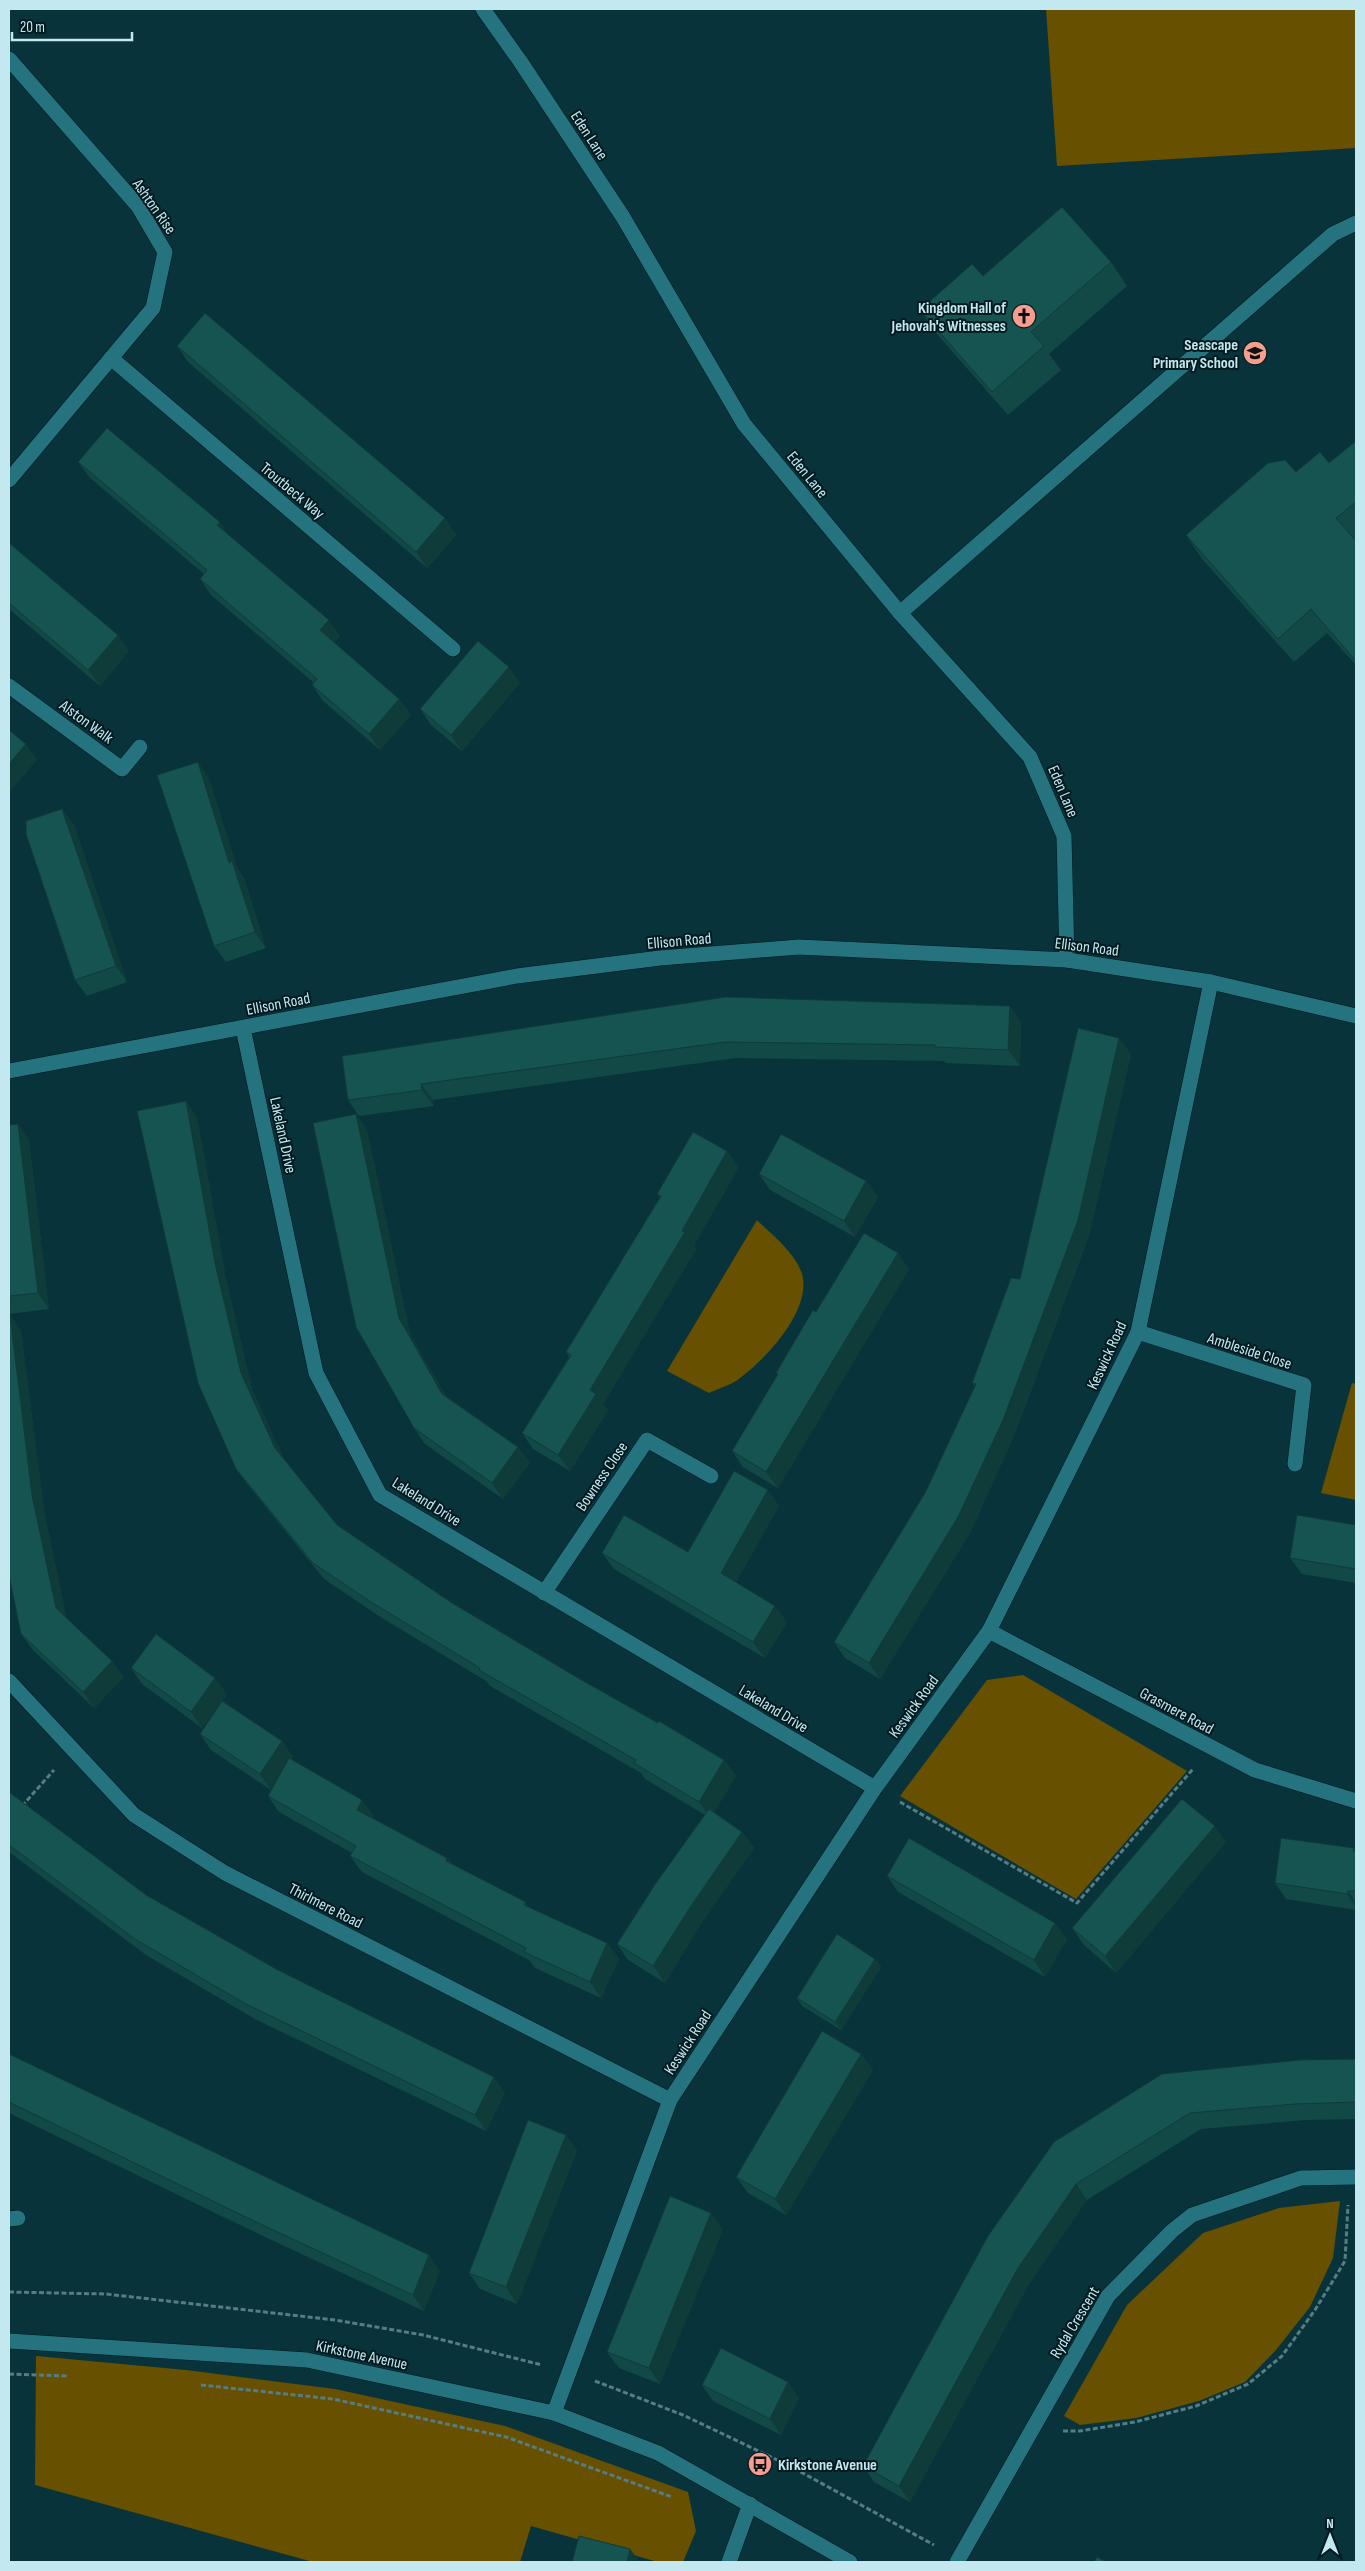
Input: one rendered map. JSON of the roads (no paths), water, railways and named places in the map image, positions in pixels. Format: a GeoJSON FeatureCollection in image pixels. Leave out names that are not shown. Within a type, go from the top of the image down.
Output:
{"type":"FeatureCollection","features":[{"type":"Feature","properties":{"kind":"street","name":"Eden Lane"},"geometry":{"type":"LineString","coordinates":[[483,9],[520,61],[623,217],[744,424],[900,613],[1030,757],[1064,836],[1068,960]]}},
{"type":"Feature","properties":{"kind":"street","name":"Ashton Rise"},"geometry":{"type":"LineString","coordinates":[[9,60],[138,206],[165,252],[153,308],[9,480]]}},
{"type":"Feature","properties":{"kind":"street"},"geometry":{"type":"LineString","coordinates":[[900,613],[1332,234],[1356,223]]}},
{"type":"Feature","properties":{"kind":"street","name":"Troutbeck Way"},"geometry":{"type":"LineString","coordinates":[[110,358],[453,649]]}},
{"type":"Feature","properties":{"kind":"street","name":"Alston Walk"},"geometry":{"type":"LineString","coordinates":[[9,686],[122,769],[140,747]]}},
{"type":"Feature","properties":{"kind":"street","name":"Ellison Road"},"geometry":{"type":"LineString","coordinates":[[9,1071],[517,976],[660,958],[799,947],[1068,960],[1211,982],[1356,1016]]}},
{"type":"Feature","properties":{"kind":"street","name":"Keswick Road"},"geometry":{"type":"LineString","coordinates":[[554,2413],[670,2100],[875,1788],[989,1631],[1138,1332],[1211,982]]}},
{"type":"Feature","properties":{"kind":"street","name":"Lakeland Drive"},"geometry":{"type":"LineString","coordinates":[[243,1028],[316,1373],[380,1495],[875,1788]]}},
{"type":"Feature","properties":{"kind":"street","name":"Ambleside Close"},"geometry":{"type":"LineString","coordinates":[[1138,1332],[1304,1385],[1295,1464]]}},
{"type":"Feature","properties":{"kind":"street","name":"Bowness Close"},"geometry":{"type":"LineString","coordinates":[[544,1593],[646,1440],[711,1476]]}},
{"type":"Feature","properties":{"kind":"street","name":"Grasmere Road"},"geometry":{"type":"LineString","coordinates":[[989,1631],[1255,1770],[1356,1801]]}},
{"type":"Feature","properties":{"kind":"street","name":"Thirlmere Road"},"geometry":{"type":"LineString","coordinates":[[9,1681],[134,1815],[225,1873],[670,2100]]}},
{"type":"Feature","properties":{"kind":"street","name":"Rydal Crescent"},"geometry":{"type":"LineString","coordinates":[[957,2562],[1108,2296],[1172,2232],[1192,2215],[1300,2178],[1353,2177]]}},
{"type":"Feature","properties":{"kind":"street","name":"Kirkstone Avenue"},"geometry":{"type":"LineString","coordinates":[[9,2341],[307,2360],[554,2413],[658,2453],[850,2562]]}},
{"type":"Feature","properties":{"kind":"street"},"geometry":{"type":"LineString","coordinates":[[729,2562],[750,2504]]}},
{"type":"Feature","properties":{"kind":"place","name":"Kingdom Hall of Jehovah's Witnesses"},"geometry":{"type":"Point","coordinates":[1024,316]}},
{"type":"Feature","properties":{"kind":"place","name":"Seascape Primary School"},"geometry":{"type":"Point","coordinates":[1255,353]}},
{"type":"Feature","properties":{"kind":"place","name":"Kirkstone Avenue"},"geometry":{"type":"Point","coordinates":[760,2464]}}]}
